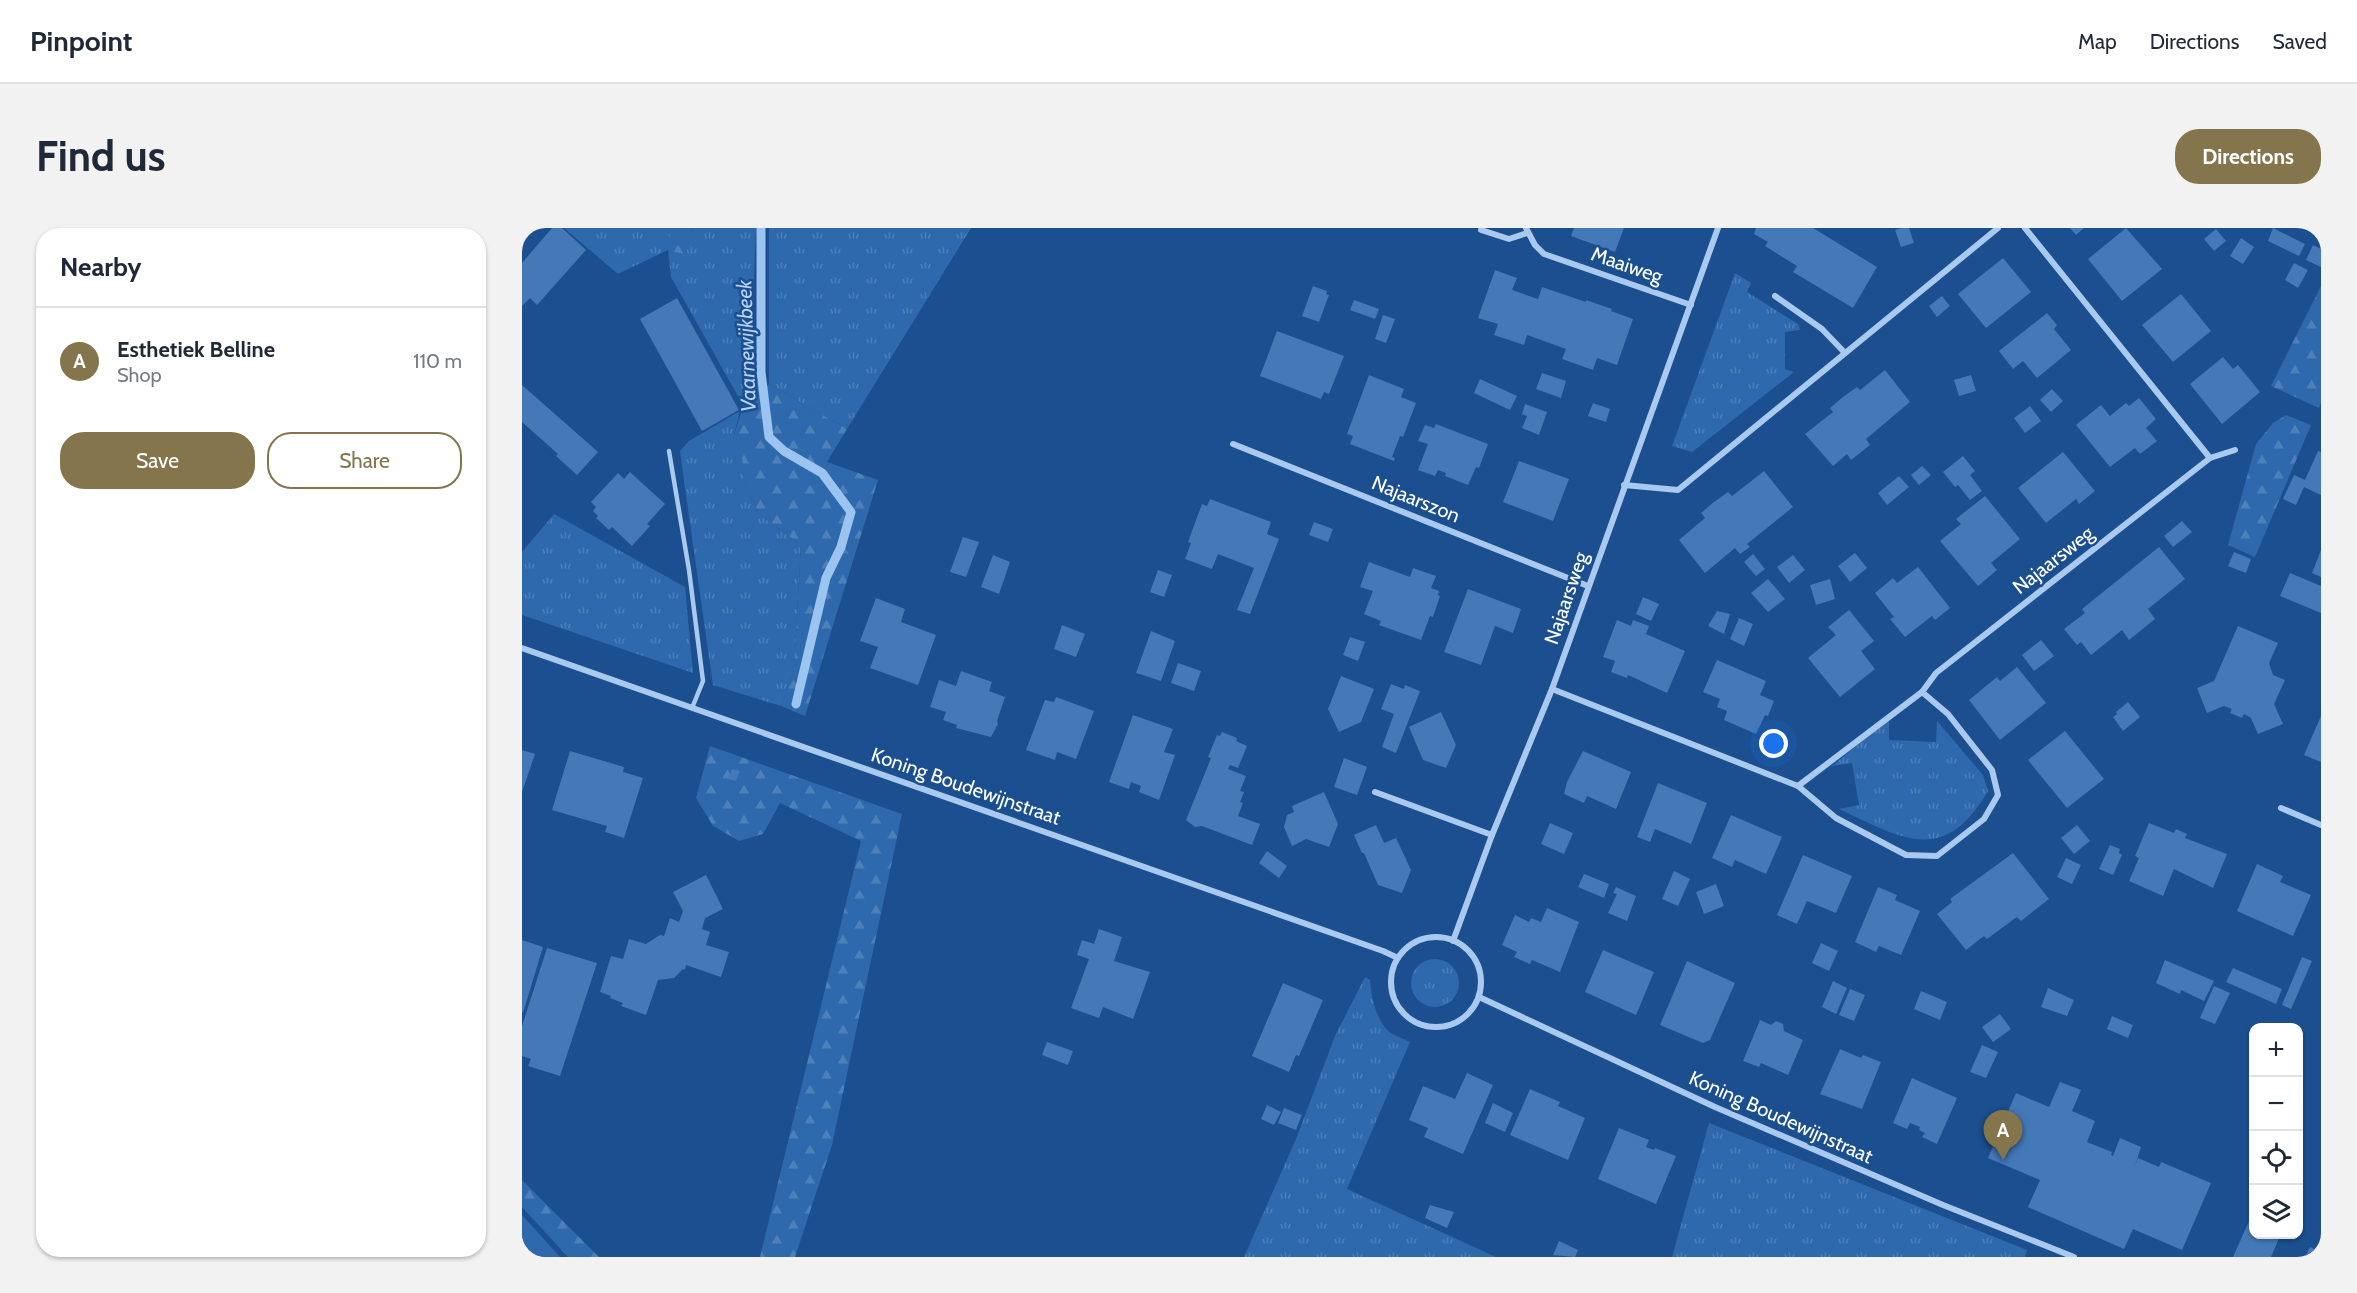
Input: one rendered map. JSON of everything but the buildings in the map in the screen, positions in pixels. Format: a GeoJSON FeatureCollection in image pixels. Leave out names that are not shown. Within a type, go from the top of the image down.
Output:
{"type":"FeatureCollection","features":[{"type":"Feature","properties":{"kind":"street","name":"Najaarsweg"},"geometry":{"type":"LineString","coordinates":[[1453,941],[1492,835],[1552,689],[1718,228]]}},
{"type":"Feature","properties":{"kind":"street"},"geometry":{"type":"LineString","coordinates":[[1624,485],[1678,490],[1998,228]]}},
{"type":"Feature","properties":{"kind":"street"},"geometry":{"type":"LineString","coordinates":[[2025,228],[2210,458]]}},
{"type":"Feature","properties":{"kind":"street","name":"Maaiweg"},"geometry":{"type":"LineString","coordinates":[[1480,230],[1509,238],[1527,230],[1535,245],[1544,254],[1691,305]]}},
{"type":"Feature","properties":{"kind":"street"},"geometry":{"type":"LineString","coordinates":[[1775,296],[1822,329],[1845,353]]}},
{"type":"Feature","properties":{"kind":"street","name":"Najaarszon"},"geometry":{"type":"LineString","coordinates":[[1233,444],[1588,586]]}},
{"type":"Feature","properties":{"kind":"street","name":"Najaarsweg"},"geometry":{"type":"LineString","coordinates":[[1798,786],[1922,692],[1936,673],[2210,458],[2235,450]]}},
{"type":"Feature","properties":{"kind":"street","name":"Koning Boudewijnstraat"},"geometry":{"type":"LineString","coordinates":[[522,648],[1398,958]]}},
{"type":"Feature","properties":{"kind":"street"},"geometry":{"type":"LineString","coordinates":[[1552,689],[1798,786],[1836,818],[1906,855],[1937,856],[1984,819],[1998,795],[1992,770],[1948,714],[1922,692]]}},
{"type":"Feature","properties":{"kind":"street"},"geometry":{"type":"LineString","coordinates":[[1375,792],[1492,835]]}},
{"type":"Feature","properties":{"kind":"street"},"geometry":{"type":"LineString","coordinates":[[2281,808],[2321,825]]}},
{"type":"Feature","properties":{"kind":"street"},"geometry":{"type":"LineString","coordinates":[[1443,938],[1453,941],[1463,946],[1477,964],[1481,975],[1479,997],[1466,1016],[1445,1027],[1422,1025],[1402,1013],[1392,992],[1393,969],[1398,958],[1413,944],[1423,939],[1443,938]]}},
{"type":"Feature","properties":{"kind":"street","name":"Koning Boudewijnstraat"},"geometry":{"type":"LineString","coordinates":[[1479,997],[1737,1116],[1943,1205],[2074,1257]]}},
{"type":"Feature","properties":{"kind":"lane"},"geometry":{"type":"LineString","coordinates":[[669,451],[689,570],[703,681],[692,708]]}},
{"type":"Feature","properties":{"kind":"green space"},"geometry":{"type":"Polygon","coordinates":[[[564,228],[670,228],[670,237],[686,254],[692,228],[756,228],[752,330],[759,392],[743,405],[671,277],[668,250],[618,274],[564,228]]]}},
{"type":"Feature","properties":{"kind":"green space"},"geometry":{"type":"Polygon","coordinates":[[[670,228],[692,228],[686,255],[669,250],[670,228]]]}},
{"type":"Feature","properties":{"kind":"green space"},"geometry":{"type":"Polygon","coordinates":[[[769,228],[971,228],[847,429],[769,384],[769,228]]]}},
{"type":"Feature","properties":{"kind":"green space"},"geometry":{"type":"Polygon","coordinates":[[[1735,273],[1751,283],[1747,292],[1798,324],[1800,330],[1785,332],[1785,369],[1794,372],[1692,452],[1672,446],[1735,273]]]}},
{"type":"Feature","properties":{"kind":"green space"},"geometry":{"type":"Polygon","coordinates":[[[2321,286],[2321,403],[2319,408],[2271,386],[2321,286]]]}},
{"type":"Feature","properties":{"kind":"green space"},"geometry":{"type":"Polygon","coordinates":[[[769,384],[847,429],[827,462],[878,480],[805,716],[781,706],[794,670],[801,545],[759,514],[744,483],[742,456],[733,439],[743,405],[769,384]]]}},
{"type":"Feature","properties":{"kind":"green space"},"geometry":{"type":"Polygon","coordinates":[[[740,411],[733,439],[743,456],[744,483],[759,514],[801,545],[794,670],[781,706],[713,685],[683,474],[680,451],[689,441],[740,411]]]}},
{"type":"Feature","properties":{"kind":"green space"},"geometry":{"type":"Polygon","coordinates":[[[2286,415],[2311,425],[2255,557],[2228,545],[2256,444],[2273,423],[2286,415]]]}},
{"type":"Feature","properties":{"kind":"green space"},"geometry":{"type":"Polygon","coordinates":[[[554,514],[685,587],[693,673],[522,615],[522,552],[554,514]]]}},
{"type":"Feature","properties":{"kind":"green space"},"geometry":{"type":"Polygon","coordinates":[[[1889,719],[1889,740],[1936,742],[1937,721],[1983,775],[1988,791],[1972,815],[1955,830],[1938,838],[1920,839],[1902,836],[1839,809],[1859,805],[1852,763],[1832,766],[1889,719]]]}},
{"type":"Feature","properties":{"kind":"green space"},"geometry":{"type":"Polygon","coordinates":[[[710,746],[902,814],[832,1145],[795,1257],[760,1257],[861,841],[780,803],[763,834],[739,841],[713,826],[696,798],[710,746]]]}},
{"type":"Feature","properties":{"kind":"green space"},"geometry":{"type":"Polygon","coordinates":[[[1430,959],[1440,959],[1452,966],[1459,978],[1459,988],[1452,1000],[1440,1007],[1430,1007],[1415,996],[1411,988],[1411,978],[1422,963],[1430,959]]]}},
{"type":"Feature","properties":{"kind":"green space"},"geometry":{"type":"Polygon","coordinates":[[[1365,977],[1370,980],[1373,1002],[1382,1024],[1392,1034],[1410,1042],[1347,1189],[1496,1257],[1244,1257],[1296,1139],[1335,1036],[1365,977]]]}},
{"type":"Feature","properties":{"kind":"green space"},"geometry":{"type":"Polygon","coordinates":[[[1709,1123],[2027,1250],[2025,1257],[1672,1257],[1709,1123]]]}},
{"type":"Feature","properties":{"kind":"green space"},"geometry":{"type":"Polygon","coordinates":[[[522,1180],[599,1257],[568,1257],[522,1207],[522,1180]]]}},
{"type":"Feature","properties":{"kind":"green space"},"geometry":{"type":"Polygon","coordinates":[[[522,1215],[560,1257],[522,1257],[522,1215]]]}},
{"type":"Feature","properties":{"kind":"waterway","name":"Vaarnewijkbeek"},"geometry":{"type":"LineString","coordinates":[[761,228],[761,372],[769,437],[784,451],[822,473],[851,512],[841,547],[826,578],[796,704]]}},
{"type":"Feature","properties":{"kind":"place","name":"Esthetiek Belline"},"geometry":{"type":"Point","coordinates":[2003,1160]}}]}
